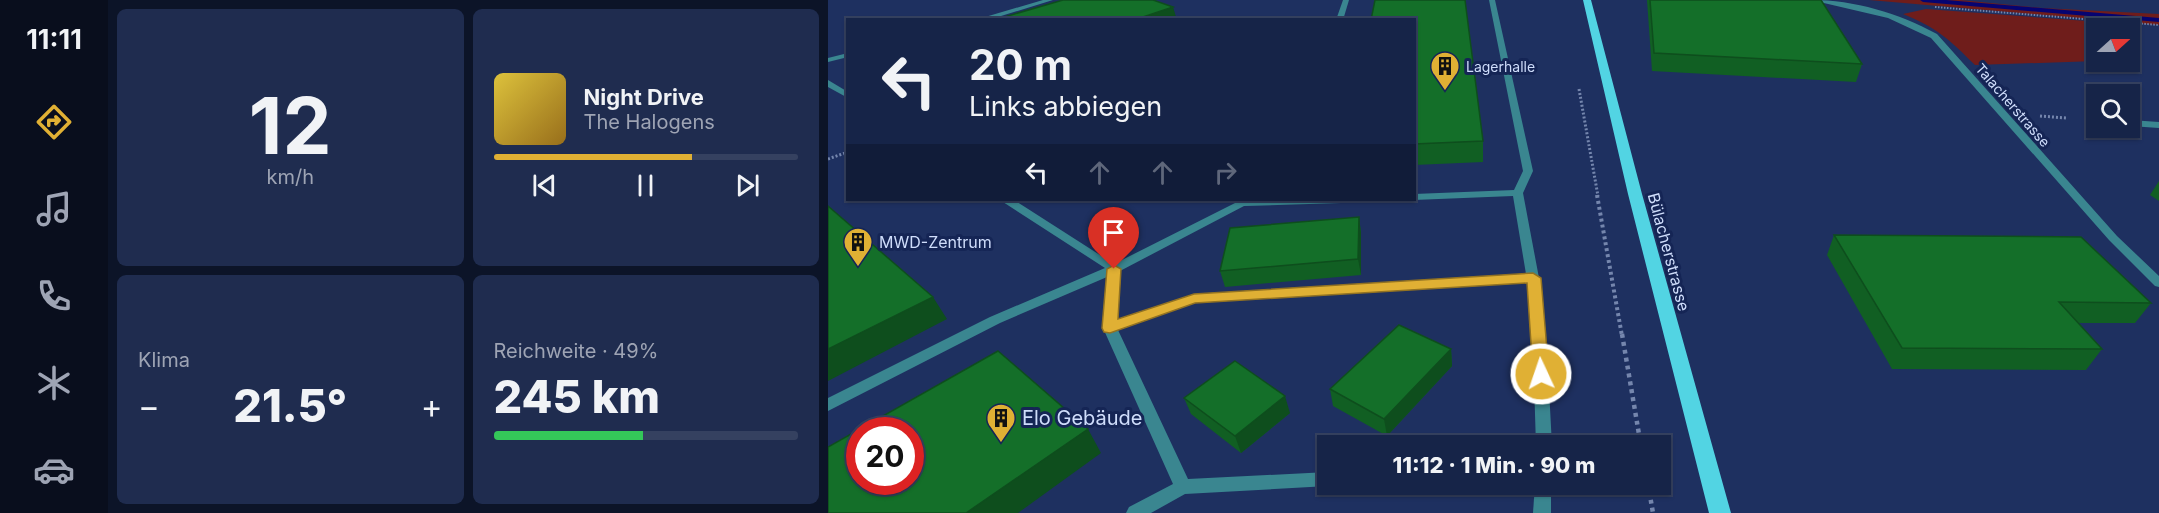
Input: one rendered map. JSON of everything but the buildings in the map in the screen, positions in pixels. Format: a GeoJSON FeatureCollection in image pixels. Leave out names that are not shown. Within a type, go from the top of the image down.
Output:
{"type":"FeatureCollection","features":[{"type":"Feature","properties":{"kind":"main road","name":"Bülacherstrasse"},"geometry":{"type":"LineString","coordinates":[[1587,0],[1635,194],[1720,513]]}},
{"type":"Feature","properties":{"kind":"street"},"geometry":{"type":"LineString","coordinates":[[985,18],[1050,0]]}},
{"type":"Feature","properties":{"kind":"street"},"geometry":{"type":"LineString","coordinates":[[1492,0],[1528,171],[1518,193],[1533,278],[1540,350],[1544,435]]}},
{"type":"Feature","properties":{"kind":"street","name":"Talacherstrasse"},"geometry":{"type":"LineString","coordinates":[[1814,0],[1887,13],[1915,24],[1934,36],[2113,238],[2159,283]]}},
{"type":"Feature","properties":{"kind":"street"},"geometry":{"type":"LineString","coordinates":[[1340,18],[1345,1]]}},
{"type":"Feature","properties":{"kind":"street"},"geometry":{"type":"LineString","coordinates":[[828,60],[846,56]]}},
{"type":"Feature","properties":{"kind":"street"},"geometry":{"type":"LineString","coordinates":[[828,82],[846,95]]}},
{"type":"Feature","properties":{"kind":"street"},"geometry":{"type":"LineString","coordinates":[[2140,124],[2159,125]]}},
{"type":"Feature","properties":{"kind":"street"},"geometry":{"type":"LineString","coordinates":[[1416,197],[1518,193]]}},
{"type":"Feature","properties":{"kind":"street"},"geometry":{"type":"LineString","coordinates":[[1009,201],[1114,269]]}},
{"type":"Feature","properties":{"kind":"street"},"geometry":{"type":"LineString","coordinates":[[828,405],[996,320],[1114,269],[1245,201]]}},
{"type":"Feature","properties":{"kind":"street"},"geometry":{"type":"LineString","coordinates":[[1114,269],[1110,328],[1183,487]]}},
{"type":"Feature","properties":{"kind":"street"},"geometry":{"type":"LineString","coordinates":[[1110,328],[1194,298],[1533,278]]}},
{"type":"Feature","properties":{"kind":"street"},"geometry":{"type":"LineString","coordinates":[[1135,513],[1183,487],[1317,480]]}},
{"type":"Feature","properties":{"kind":"street"},"geometry":{"type":"LineString","coordinates":[[1542,513],[1543,495]]}},
{"type":"Feature","properties":{"kind":"path"},"geometry":{"type":"LineString","coordinates":[[1887,13],[1919,6],[2159,25]]}},
{"type":"Feature","properties":{"kind":"path"},"geometry":{"type":"LineString","coordinates":[[1578,83],[1639,435]]}},
{"type":"Feature","properties":{"kind":"path"},"geometry":{"type":"LineString","coordinates":[[2001,113],[2086,119]]}},
{"type":"Feature","properties":{"kind":"path"},"geometry":{"type":"LineString","coordinates":[[828,159],[846,153]]}},
{"type":"Feature","properties":{"kind":"path"},"geometry":{"type":"LineString","coordinates":[[1650,495],[1653,513]]}},
{"type":"Feature","properties":{"kind":"shaded area"},"geometry":{"type":"Polygon","coordinates":[[[1869,0],[1960,0],[2042,8],[2159,14],[2159,25],[2140,23],[2140,18],[2086,19],[1869,0]]]}},
{"type":"Feature","properties":{"kind":"shaded area"},"geometry":{"type":"Polygon","coordinates":[[[1926,9],[2086,21],[2086,61],[1975,65],[1942,35],[1903,14],[1926,9]]]}},
{"type":"Feature","properties":{"kind":"waterway"},"geometry":{"type":"LineString","coordinates":[[1923,0],[2159,20]]}},
{"type":"Feature","properties":{"kind":"place","name":"Lagerhalle"},"geometry":{"type":"Point","coordinates":[1445,92]}},
{"type":"Feature","properties":{"kind":"place","name":"MWD-Zentrum"},"geometry":{"type":"Point","coordinates":[858,268]}},
{"type":"Feature","properties":{"kind":"place","name":"Elo Gebäude"},"geometry":{"type":"Point","coordinates":[1001,444]}},
{"type":"Feature","properties":{"kind":"route"},"geometry":{"type":"LineString","coordinates":[[1114,269],[1110,328],[1194,298],[1533,278],[1541,374]]}}]}
